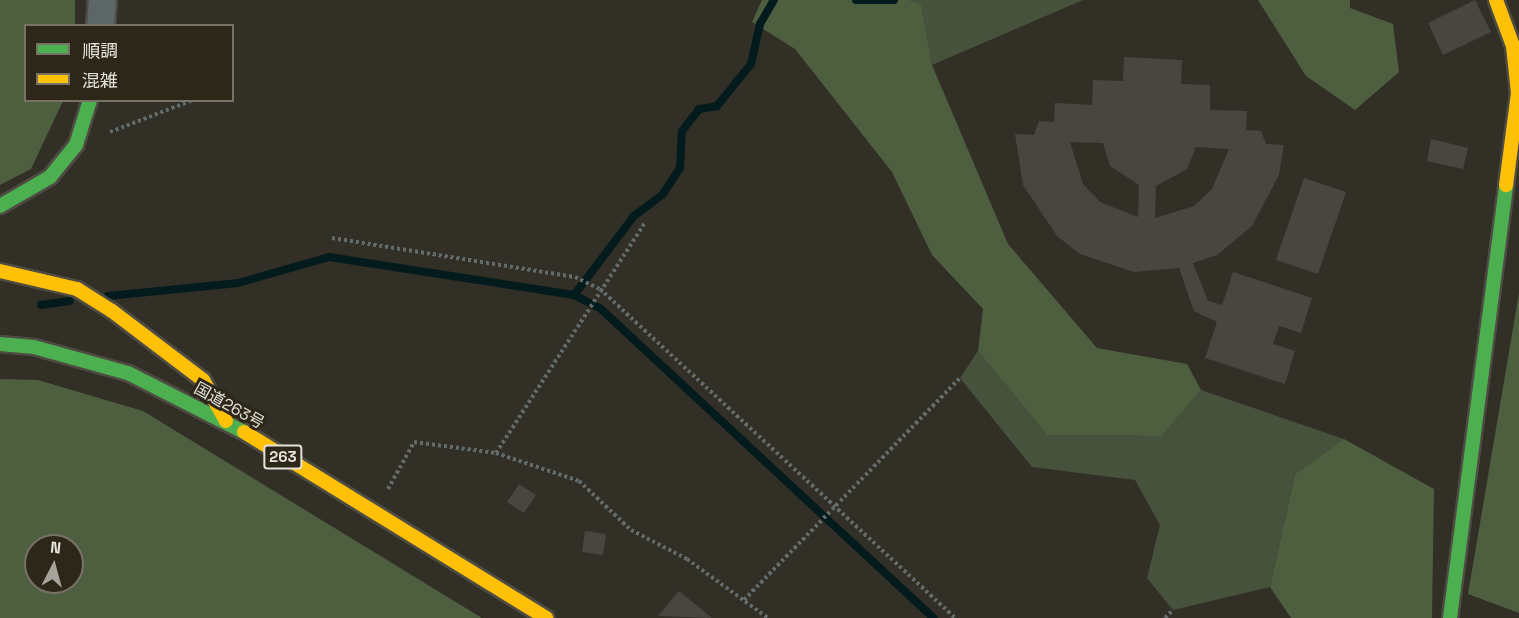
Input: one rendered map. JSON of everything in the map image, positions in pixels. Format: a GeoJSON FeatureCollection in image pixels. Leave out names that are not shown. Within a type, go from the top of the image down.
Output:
{"type":"FeatureCollection","features":[{"type":"Feature","properties":{"kind":"main road"},"geometry":{"type":"LineString","coordinates":[[1450,618],[1518,93],[1513,46],[1496,0]]}},
{"type":"Feature","properties":{"kind":"main road"},"geometry":{"type":"LineString","coordinates":[[0,206],[50,177],[76,145],[89,102]]}},
{"type":"Feature","properties":{"kind":"main road"},"geometry":{"type":"LineString","coordinates":[[0,272],[77,289],[112,311],[203,380],[226,422]]}},
{"type":"Feature","properties":{"kind":"main road","name":"国道263号"},"geometry":{"type":"LineString","coordinates":[[0,344],[34,347],[128,373],[226,422],[546,618]]}},
{"type":"Feature","properties":{"kind":"street"},"geometry":{"type":"LineString","coordinates":[[100,24],[102,0]]}},
{"type":"Feature","properties":{"kind":"path"},"geometry":{"type":"LineString","coordinates":[[76,145],[188,102]]}},
{"type":"Feature","properties":{"kind":"path"},"geometry":{"type":"LineString","coordinates":[[496,453],[600,288],[644,224]]}},
{"type":"Feature","properties":{"kind":"path"},"geometry":{"type":"LineString","coordinates":[[332,238],[575,277],[600,288],[955,618]]}},
{"type":"Feature","properties":{"kind":"path"},"geometry":{"type":"LineString","coordinates":[[744,600],[960,378]]}},
{"type":"Feature","properties":{"kind":"path"},"geometry":{"type":"LineString","coordinates":[[375,513],[414,442],[496,453],[579,481],[631,530],[687,559],[768,618]]}},
{"type":"Feature","properties":{"kind":"path"},"geometry":{"type":"LineString","coordinates":[[1166,618],[1173,610]]}},
{"type":"Feature","properties":{"kind":"green space"},"geometry":{"type":"Polygon","coordinates":[[[0,0],[75,0],[75,24],[24,24],[24,102],[63,102],[31,169],[0,185],[0,0]]]}},
{"type":"Feature","properties":{"kind":"green space"},"geometry":{"type":"Polygon","coordinates":[[[762,0],[909,0],[921,5],[932,65],[1008,244],[1097,348],[1187,364],[1201,390],[1162,436],[1047,435],[978,351],[983,309],[932,255],[892,172],[795,49],[752,22],[762,0]]]}},
{"type":"Feature","properties":{"kind":"green space"},"geometry":{"type":"Polygon","coordinates":[[[909,0],[1083,0],[932,65],[921,6],[909,0]]]}},
{"type":"Feature","properties":{"kind":"green space"},"geometry":{"type":"Polygon","coordinates":[[[1258,0],[1350,0],[1350,8],[1393,24],[1399,72],[1355,110],[1306,76],[1258,0]]]}},
{"type":"Feature","properties":{"kind":"green space"},"geometry":{"type":"Polygon","coordinates":[[[1519,293],[1519,613],[1468,594],[1519,293]]]}},
{"type":"Feature","properties":{"kind":"green space"},"geometry":{"type":"Polygon","coordinates":[[[978,351],[1047,435],[1162,436],[1201,390],[1344,439],[1295,474],[1270,587],[1173,610],[1147,578],[1160,525],[1135,480],[1032,467],[960,378],[978,351]]]}},
{"type":"Feature","properties":{"kind":"green space"},"geometry":{"type":"Polygon","coordinates":[[[0,379],[38,380],[143,411],[482,618],[0,618],[0,379]]]}},
{"type":"Feature","properties":{"kind":"green space"},"geometry":{"type":"Polygon","coordinates":[[[1344,439],[1434,489],[1432,618],[1291,618],[1270,587],[1295,474],[1344,439]]]}},
{"type":"Feature","properties":{"kind":"building"},"geometry":{"type":"Polygon","coordinates":[[[1475,0],[1491,32],[1443,55],[1428,23],[1475,0]]]}},
{"type":"Feature","properties":{"kind":"building"},"geometry":{"type":"Polygon","coordinates":[[[1124,57],[1182,60],[1181,84],[1210,85],[1210,110],[1247,111],[1246,130],[1261,131],[1266,144],[1284,145],[1279,175],[1252,226],[1217,255],[1193,263],[1208,301],[1222,305],[1233,272],[1312,298],[1301,333],[1279,326],[1273,344],[1295,351],[1285,384],[1205,358],[1217,322],[1194,311],[1179,268],[1134,272],[1080,254],[1057,236],[1023,185],[1015,134],[1034,135],[1039,121],[1054,122],[1055,103],[1092,105],[1093,80],[1123,81],[1124,57]],[[1070,142],[1083,184],[1100,202],[1138,217],[1139,185],[1110,166],[1103,143],[1070,142]],[[1196,147],[1187,169],[1156,186],[1155,218],[1194,206],[1212,189],[1229,149],[1196,147]]]}},
{"type":"Feature","properties":{"kind":"building"},"geometry":{"type":"Polygon","coordinates":[[[1431,139],[1468,148],[1463,169],[1427,161],[1431,139]]]}},
{"type":"Feature","properties":{"kind":"building"},"geometry":{"type":"Polygon","coordinates":[[[1304,178],[1346,192],[1318,274],[1276,260],[1304,178]]]}},
{"type":"Feature","properties":{"kind":"building"},"geometry":{"type":"Polygon","coordinates":[[[519,484],[536,495],[524,513],[507,502],[519,484]]]}},
{"type":"Feature","properties":{"kind":"building"},"geometry":{"type":"Polygon","coordinates":[[[585,531],[606,534],[603,555],[582,552],[585,531]]]}},
{"type":"Feature","properties":{"kind":"building"},"geometry":{"type":"Polygon","coordinates":[[[679,591],[712,618],[658,616],[679,591]]]}},
{"type":"Feature","properties":{"kind":"waterway"},"geometry":{"type":"LineString","coordinates":[[574,295],[634,216],[663,194],[680,168],[682,131],[699,109],[717,106],[751,64],[760,24],[774,0]]}},
{"type":"Feature","properties":{"kind":"waterway"},"geometry":{"type":"LineString","coordinates":[[856,0],[894,0]]}},
{"type":"Feature","properties":{"kind":"waterway"},"geometry":{"type":"LineString","coordinates":[[108,296],[238,283],[329,257],[574,295],[601,309],[933,618]]}},
{"type":"Feature","properties":{"kind":"waterway"},"geometry":{"type":"LineString","coordinates":[[41,305],[70,301]]}},
{"type":"Feature","properties":{"kind":"traffic: fast"},"geometry":{"type":"LineString","coordinates":[[0,206],[50,177],[76,145],[89,102]]}},
{"type":"Feature","properties":{"kind":"traffic: fast"},"geometry":{"type":"LineString","coordinates":[[1450,618],[1506,185]]}},
{"type":"Feature","properties":{"kind":"traffic: fast"},"geometry":{"type":"LineString","coordinates":[[0,344],[34,347],[128,373],[244,432]]}},
{"type":"Feature","properties":{"kind":"traffic: slow"},"geometry":{"type":"LineString","coordinates":[[1496,0],[1513,46],[1518,93],[1506,185]]}},
{"type":"Feature","properties":{"kind":"traffic: slow"},"geometry":{"type":"LineString","coordinates":[[0,271],[77,289],[112,311],[203,380],[226,421]]}},
{"type":"Feature","properties":{"kind":"traffic: slow"},"geometry":{"type":"LineString","coordinates":[[244,432],[546,618]]}}]}
